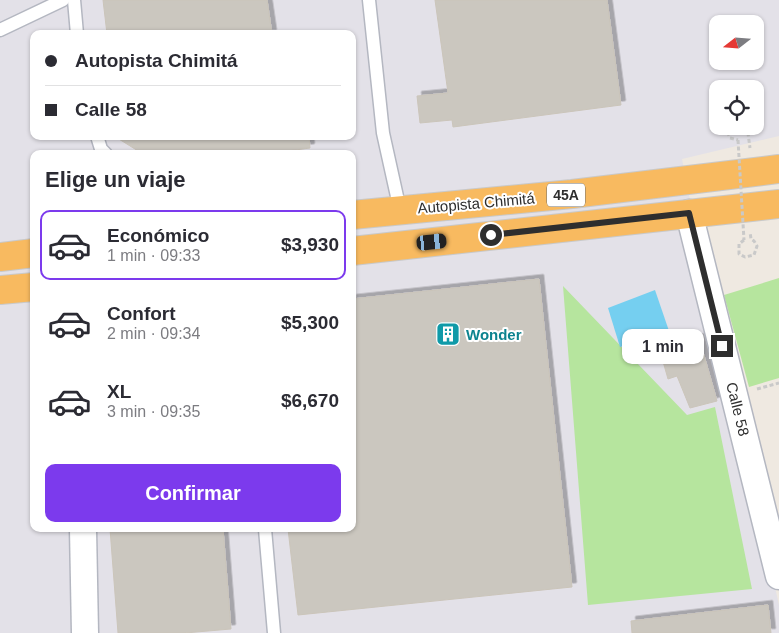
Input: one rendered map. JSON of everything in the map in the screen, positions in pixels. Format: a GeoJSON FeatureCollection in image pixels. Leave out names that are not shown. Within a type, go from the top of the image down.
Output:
{"type":"FeatureCollection","features":[{"type":"Feature","properties":{"kind":"highway","name":"Autopista Chimitá"},"geometry":{"type":"LineString","coordinates":[[356,215],[572,194],[779,169]]}},
{"type":"Feature","properties":{"kind":"highway","name":"45A"},"geometry":{"type":"LineString","coordinates":[[356,251],[779,204]]}},
{"type":"Feature","properties":{"kind":"highway"},"geometry":{"type":"LineString","coordinates":[[0,257],[30,253]]}},
{"type":"Feature","properties":{"kind":"highway"},"geometry":{"type":"LineString","coordinates":[[0,290],[30,287]]}},
{"type":"Feature","properties":{"kind":"street","name":"Calle 58"},"geometry":{"type":"LineString","coordinates":[[689,213],[779,576]]}},
{"type":"Feature","properties":{"kind":"street"},"geometry":{"type":"LineString","coordinates":[[83,532],[86,633]]}},
{"type":"Feature","properties":{"kind":"lane"},"geometry":{"type":"LineString","coordinates":[[0,30],[63,0]]}},
{"type":"Feature","properties":{"kind":"lane"},"geometry":{"type":"LineString","coordinates":[[74,0],[78,30]]}},
{"type":"Feature","properties":{"kind":"lane"},"geometry":{"type":"LineString","coordinates":[[369,0],[383,133],[400,210]]}},
{"type":"Feature","properties":{"kind":"lane"},"geometry":{"type":"LineString","coordinates":[[265,532],[274,633]]}},
{"type":"Feature","properties":{"kind":"path"},"geometry":{"type":"LineString","coordinates":[[729,135],[730,138],[738,140],[744,240],[739,244],[739,254],[745,257],[754,255],[757,246],[751,240],[748,207]]}},
{"type":"Feature","properties":{"kind":"shaded area"},"geometry":{"type":"Polygon","coordinates":[[[0,0],[779,0],[779,136],[682,159],[698,242],[779,605],[779,633],[0,633],[0,0]]]}},
{"type":"Feature","properties":{"kind":"green space"},"geometry":{"type":"Polygon","coordinates":[[[779,278],[779,378],[749,387],[724,295],[779,278]]]}},
{"type":"Feature","properties":{"kind":"green space"},"geometry":{"type":"Polygon","coordinates":[[[563,286],[687,415],[715,407],[752,589],[588,605],[563,286]]]}},
{"type":"Feature","properties":{"kind":"water"},"geometry":{"type":"Polygon","coordinates":[[[655,290],[669,331],[620,347],[608,308],[655,290]]]}},
{"type":"Feature","properties":{"kind":"building"},"geometry":{"type":"Polygon","coordinates":[[[103,0],[267,0],[271,30],[107,30],[103,0]]]}},
{"type":"Feature","properties":{"kind":"building"},"geometry":{"type":"Polygon","coordinates":[[[435,0],[607,0],[621,105],[453,127],[452,120],[420,123],[417,96],[448,93],[435,0]]]}},
{"type":"Feature","properties":{"kind":"building"},"geometry":{"type":"Polygon","coordinates":[[[120,140],[309,140],[310,148],[295,150],[137,150],[120,140]]]}},
{"type":"Feature","properties":{"kind":"building"},"geometry":{"type":"Polygon","coordinates":[[[539,279],[572,587],[298,615],[288,532],[356,532],[356,299],[539,279]]]}},
{"type":"Feature","properties":{"kind":"building"},"geometry":{"type":"Polygon","coordinates":[[[699,338],[717,401],[690,408],[677,376],[668,379],[660,351],[699,338]]]}},
{"type":"Feature","properties":{"kind":"building"},"geometry":{"type":"Polygon","coordinates":[[[110,532],[223,532],[231,629],[185,633],[118,633],[110,532]]]}},
{"type":"Feature","properties":{"kind":"building"},"geometry":{"type":"Polygon","coordinates":[[[768,605],[771,633],[632,633],[631,621],[768,605]]]}},
{"type":"Feature","properties":{"kind":"place","name":"Wonder"},"geometry":{"type":"Point","coordinates":[448,334]}},
{"type":"Feature","properties":{"kind":"route"},"geometry":{"type":"LineString","coordinates":[[491,235],[689,213],[722,346]]}}]}
